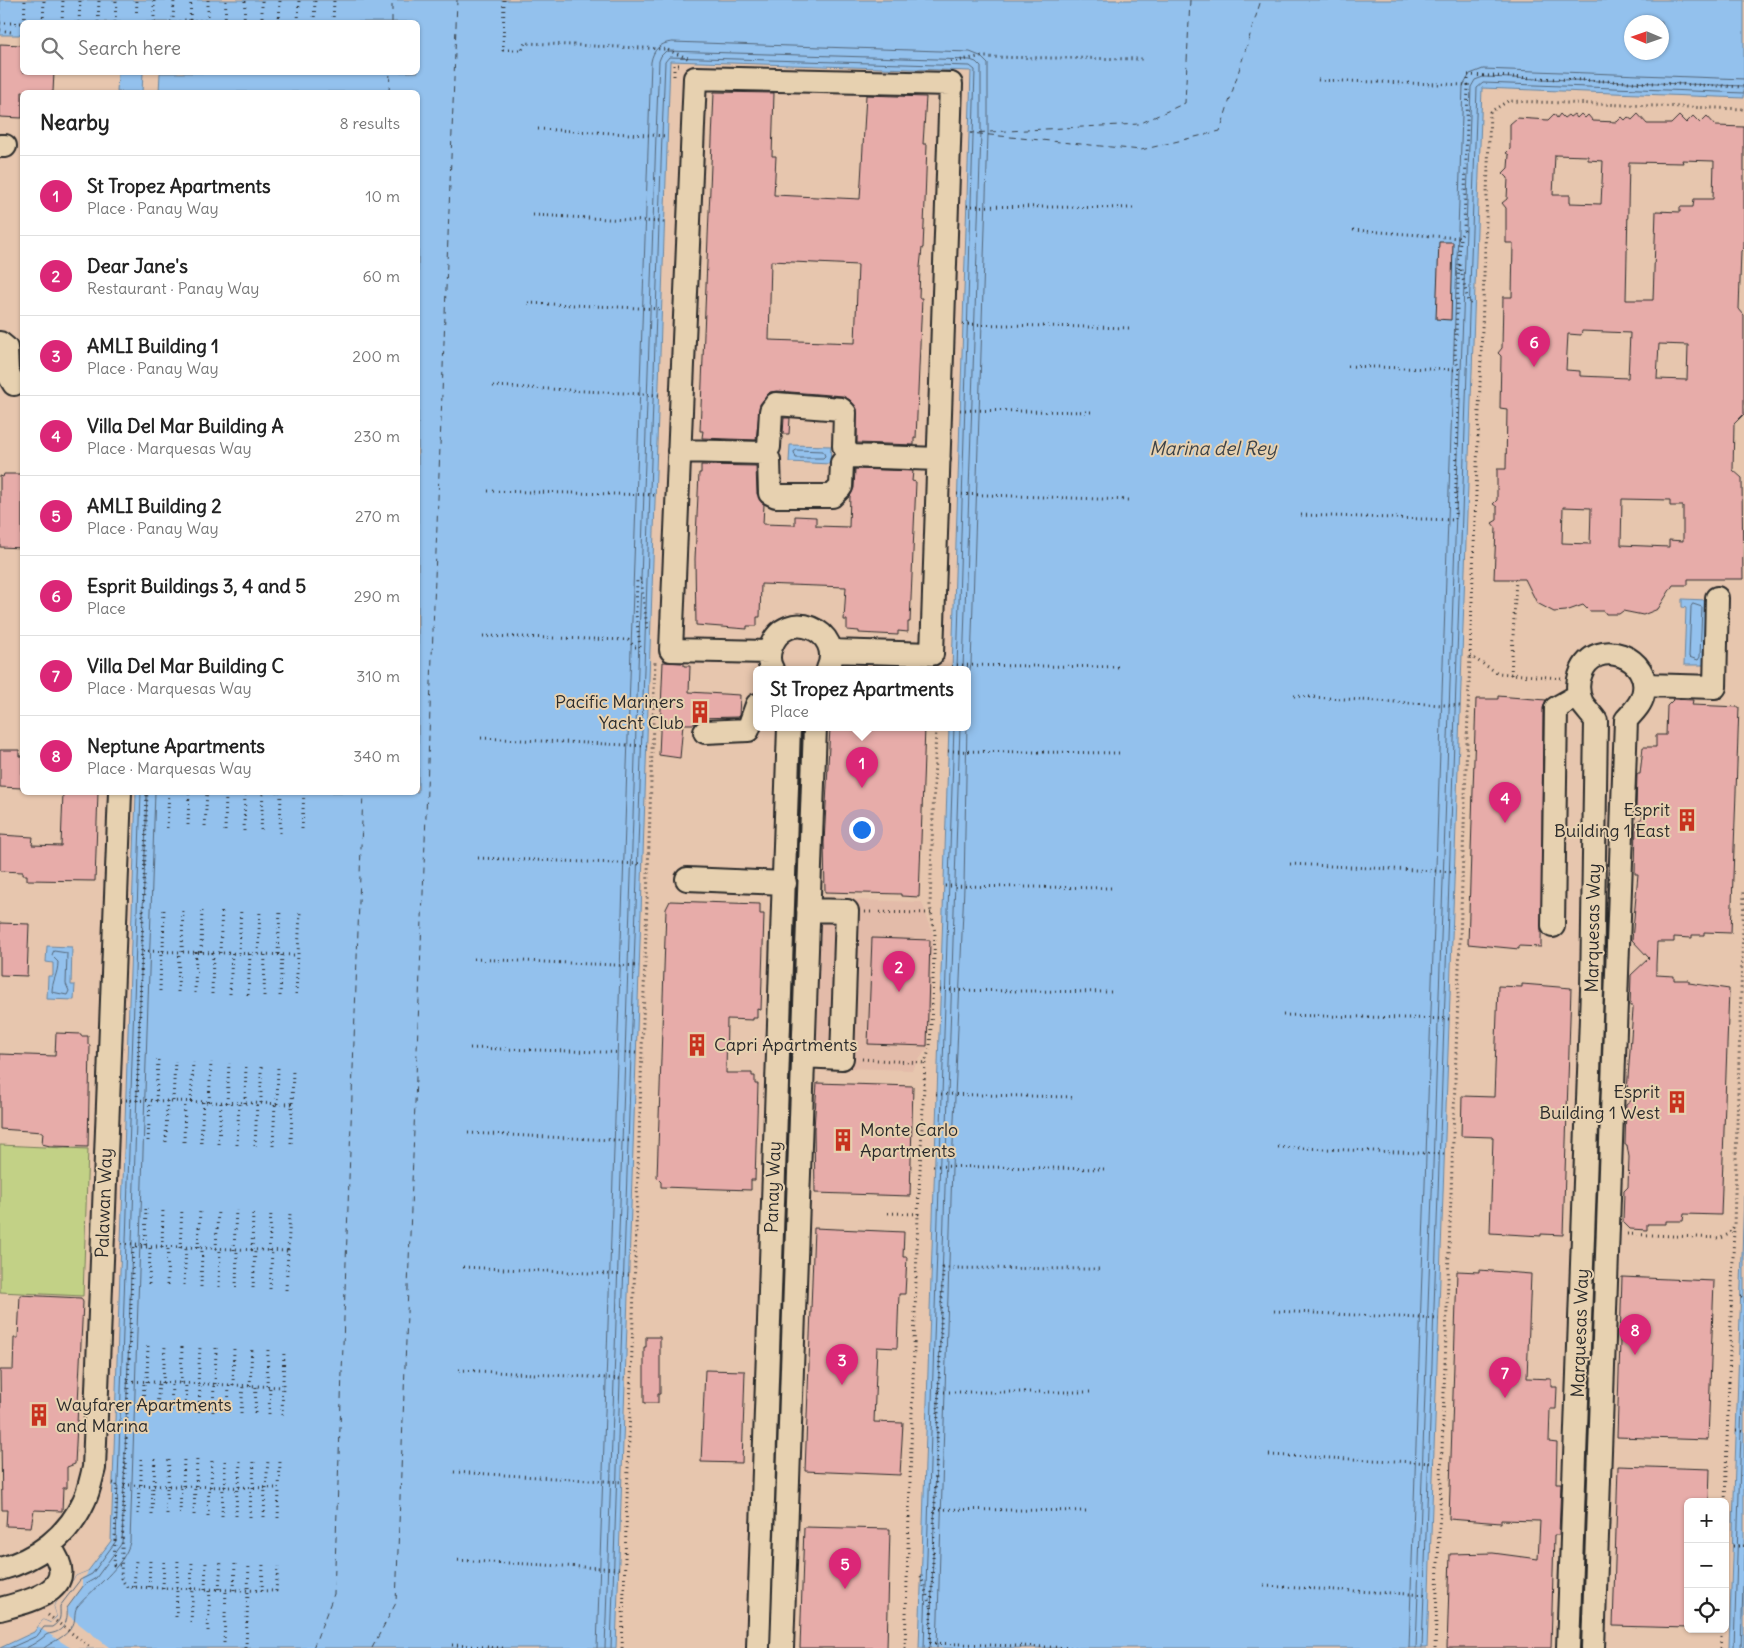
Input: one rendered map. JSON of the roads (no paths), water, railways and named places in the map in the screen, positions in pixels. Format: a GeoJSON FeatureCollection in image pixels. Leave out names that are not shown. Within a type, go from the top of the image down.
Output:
{"type":"FeatureCollection","features":[{"type":"Feature","properties":{"kind":"street"},"geometry":{"type":"LineString","coordinates":[[695,78],[951,84],[932,654],[829,660],[829,643],[820,632],[806,625],[794,625],[777,635],[770,661],[670,650],[679,451],[695,78]]}},
{"type":"Feature","properties":{"kind":"street"},"geometry":{"type":"LineString","coordinates":[[0,343],[6,348],[7,372],[12,384]]}},
{"type":"Feature","properties":{"kind":"street"},"geometry":{"type":"LineString","coordinates":[[679,451],[762,453],[769,447],[771,411],[776,404],[841,409],[845,413],[844,446],[849,456]]}},
{"type":"Feature","properties":{"kind":"street"},"geometry":{"type":"LineString","coordinates":[[762,453],[769,460],[770,493],[776,496],[832,496],[841,487],[842,462],[849,456],[939,459]]}},
{"type":"Feature","properties":{"kind":"street"},"geometry":{"type":"LineString","coordinates":[[1553,926],[1556,708],[1579,687],[1589,661],[1598,655],[1620,654],[1630,658],[1637,665],[1645,685],[1715,687],[1717,598]]}},
{"type":"Feature","properties":{"kind":"street","name":"Marquesas Way"},"geometry":{"type":"LineString","coordinates":[[1593,1648],[1626,720],[1640,704],[1645,685]]}},
{"type":"Feature","properties":{"kind":"street","name":"Marquesas Way"},"geometry":{"type":"LineString","coordinates":[[1568,1648],[1592,990],[1596,721],[1582,703],[1579,687]]}},
{"type":"Feature","properties":{"kind":"street"},"geometry":{"type":"LineString","coordinates":[[705,732],[748,730],[753,716]]}},
{"type":"Feature","properties":{"kind":"street","name":"Panay Way"},"geometry":{"type":"LineString","coordinates":[[758,1648],[789,731]]}},
{"type":"Feature","properties":{"kind":"street","name":"Panay Way"},"geometry":{"type":"LineString","coordinates":[[782,1648],[815,731]]}},
{"type":"Feature","properties":{"kind":"street","name":"Palawan Way"},"geometry":{"type":"LineString","coordinates":[[0,1569],[30,1558],[50,1546],[69,1526],[84,1501],[94,1468],[120,795]]}},
{"type":"Feature","properties":{"kind":"street"},"geometry":{"type":"LineString","coordinates":[[687,879],[785,883]]}},
{"type":"Feature","properties":{"kind":"street"},"geometry":{"type":"LineString","coordinates":[[803,1056],[842,1058],[847,912],[808,910]]}},
{"type":"Feature","properties":{"kind":"street"},"geometry":{"type":"LineString","coordinates":[[1592,990],[1616,992]]}},
{"type":"Feature","properties":{"kind":"street"},"geometry":{"type":"LineString","coordinates":[[1583,1234],[1607,1234]]}},
{"type":"Feature","properties":{"kind":"street"},"geometry":{"type":"LineString","coordinates":[[1572,1542],[1596,1542]]}},
{"type":"Feature","properties":{"kind":"street"},"geometry":{"type":"LineString","coordinates":[[0,1609],[36,1600],[55,1587],[61,1577],[60,1560],[50,1546]]}},
{"type":"Feature","properties":{"kind":"water","name":"Marina del Rey"},"geometry":{"type":"Polygon","coordinates":[[[0,0],[1744,0],[1744,98],[1482,88],[1427,1648],[919,1648],[949,731],[971,731],[971,666],[952,666],[971,71],[670,61],[616,1648],[0,1648],[34,1632],[43,1620],[51,1623],[57,1616],[54,1606],[76,1576],[88,1571],[111,1541],[136,795],[420,795],[420,90],[159,90],[160,75],[420,75],[420,20],[20,20],[20,35],[0,35],[0,0]]]}},
{"type":"Feature","properties":{"kind":"water"},"geometry":{"type":"Polygon","coordinates":[[[118,75],[143,75],[142,90],[117,90],[118,75]]]}},
{"type":"Feature","properties":{"kind":"water"},"geometry":{"type":"Polygon","coordinates":[[[790,445],[831,446],[830,464],[789,462],[790,445]]]}},
{"type":"Feature","properties":{"kind":"water"},"geometry":{"type":"Polygon","coordinates":[[[1682,599],[1707,600],[1705,665],[1684,665],[1686,608],[1682,607],[1682,599]]]}},
{"type":"Feature","properties":{"kind":"water"},"geometry":{"type":"Polygon","coordinates":[[[47,946],[72,947],[71,985],[75,985],[74,1000],[47,999],[48,976],[53,976],[53,963],[46,962],[47,946]]]}},
{"type":"Feature","properties":{"kind":"water"},"geometry":{"type":"Polygon","coordinates":[[[1744,1195],[1744,1648],[1729,1648],[1744,1195]]]}},
{"type":"Feature","properties":{"kind":"place","name":"Esprit Buildings 3, 4 and 5"},"geometry":{"type":"Point","coordinates":[1534,367]}},
{"type":"Feature","properties":{"kind":"place","name":"Pacific Mariners Yacht Club"},"geometry":{"type":"Point","coordinates":[700,712]}},
{"type":"Feature","properties":{"kind":"place","name":"St Tropez Apartments"},"geometry":{"type":"Point","coordinates":[862,788]}},
{"type":"Feature","properties":{"kind":"place","name":"Esprit Building 1 East"},"geometry":{"type":"Point","coordinates":[1687,820]}},
{"type":"Feature","properties":{"kind":"place","name":"Villa Del Mar Building A"},"geometry":{"type":"Point","coordinates":[1505,823]}},
{"type":"Feature","properties":{"kind":"place","name":"Dear Jane's"},"geometry":{"type":"Point","coordinates":[899,992]}},
{"type":"Feature","properties":{"kind":"place","name":"Capri Apartments"},"geometry":{"type":"Point","coordinates":[697,1045]}},
{"type":"Feature","properties":{"kind":"place","name":"Esprit Building 1 West"},"geometry":{"type":"Point","coordinates":[1677,1102]}},
{"type":"Feature","properties":{"kind":"place","name":"Monte Carlo Apartments"},"geometry":{"type":"Point","coordinates":[843,1140]}},
{"type":"Feature","properties":{"kind":"place","name":"Neptune Apartments"},"geometry":{"type":"Point","coordinates":[1635,1355]}},
{"type":"Feature","properties":{"kind":"place","name":"AMLI Building 1"},"geometry":{"type":"Point","coordinates":[842,1385]}},
{"type":"Feature","properties":{"kind":"place","name":"Villa Del Mar Building C"},"geometry":{"type":"Point","coordinates":[1505,1398]}},
{"type":"Feature","properties":{"kind":"place","name":"Wayfarer Apartments and Marina"},"geometry":{"type":"Point","coordinates":[39,1415]}},
{"type":"Feature","properties":{"kind":"place","name":"AMLI Building 2"},"geometry":{"type":"Point","coordinates":[845,1589]}}]}
